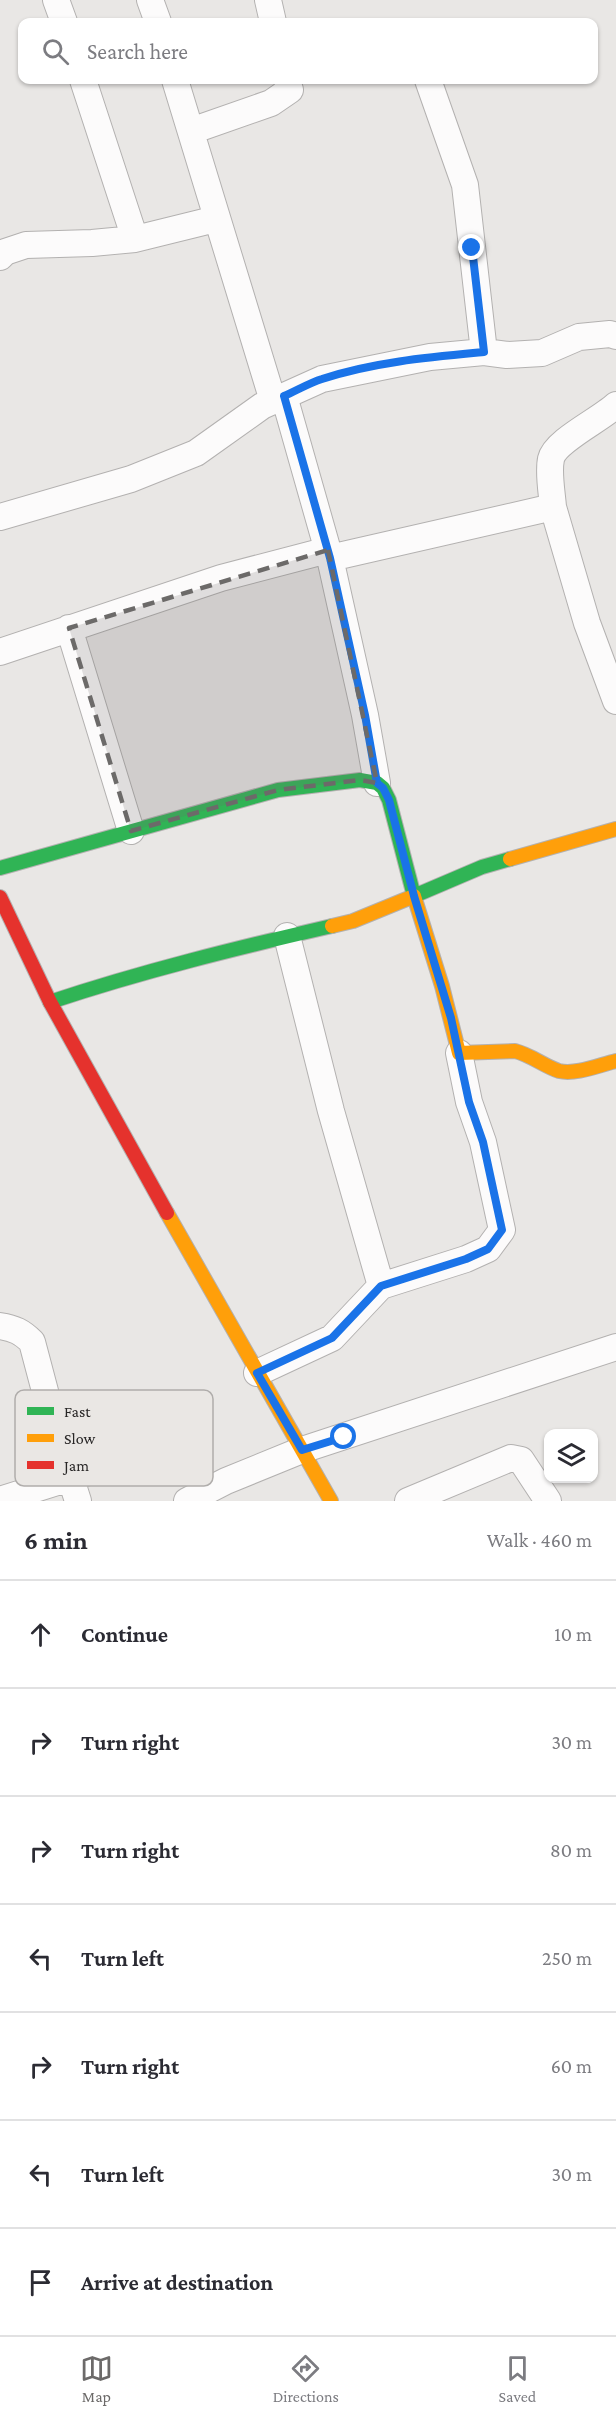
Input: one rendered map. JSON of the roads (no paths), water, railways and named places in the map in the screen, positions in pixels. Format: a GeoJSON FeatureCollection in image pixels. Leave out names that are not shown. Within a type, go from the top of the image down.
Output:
{"type":"FeatureCollection","features":[{"type":"Feature","properties":{"kind":"street"},"geometry":{"type":"LineString","coordinates":[[56,0],[63,18]]}},
{"type":"Feature","properties":{"kind":"street"},"geometry":{"type":"LineString","coordinates":[[150,0],[157,18]]}},
{"type":"Feature","properties":{"kind":"street"},"geometry":{"type":"LineString","coordinates":[[268,0],[272,18]]}},
{"type":"Feature","properties":{"kind":"street"},"geometry":{"type":"LineString","coordinates":[[83,84],[135,238]]}},
{"type":"Feature","properties":{"kind":"street"},"geometry":{"type":"LineString","coordinates":[[176,84],[216,219],[329,554],[365,715],[377,783]]}},
{"type":"Feature","properties":{"kind":"street"},"geometry":{"type":"LineString","coordinates":[[191,131],[271,103],[290,90],[288,84]]}},
{"type":"Feature","properties":{"kind":"street"},"geometry":{"type":"LineString","coordinates":[[429,84],[465,185],[484,352]]}},
{"type":"Feature","properties":{"kind":"street"},"geometry":{"type":"LineString","coordinates":[[0,257],[5,252],[26,245],[92,243],[135,238],[216,219]]}},
{"type":"Feature","properties":{"kind":"street"},"geometry":{"type":"LineString","coordinates":[[0,517],[131,479],[196,453],[255,410],[322,379],[430,357],[484,352],[507,355],[542,353],[579,337],[610,334],[616,336]]}},
{"type":"Feature","properties":{"kind":"street"},"geometry":{"type":"LineString","coordinates":[[616,405],[604,416],[562,442],[555,449],[551,459],[553,507],[586,623],[616,701]]}},
{"type":"Feature","properties":{"kind":"street"},"geometry":{"type":"LineString","coordinates":[[0,652],[221,578],[553,507]]}},
{"type":"Feature","properties":{"kind":"street"},"geometry":{"type":"LineString","coordinates":[[69,628],[131,831]]}},
{"type":"Feature","properties":{"kind":"street"},"geometry":{"type":"LineString","coordinates":[[0,868],[278,790],[360,780],[377,783],[383,788],[389,800],[414,896],[442,987],[469,1102],[483,1142],[502,1230],[488,1249],[466,1259],[381,1286],[332,1338],[257,1373]]}},
{"type":"Feature","properties":{"kind":"street"},"geometry":{"type":"LineString","coordinates":[[50,1002],[121,978],[353,921],[483,867],[616,829]]}},
{"type":"Feature","properties":{"kind":"street"},"geometry":{"type":"LineString","coordinates":[[0,897],[50,1002],[331,1501]]}},
{"type":"Feature","properties":{"kind":"street"},"geometry":{"type":"LineString","coordinates":[[287,936],[331,1111],[381,1286]]}},
{"type":"Feature","properties":{"kind":"street"},"geometry":{"type":"LineString","coordinates":[[459,1053],[514,1051],[524,1053],[560,1071],[581,1070],[616,1061]]}},
{"type":"Feature","properties":{"kind":"street"},"geometry":{"type":"LineString","coordinates":[[0,1326],[11,1328],[32,1342],[45,1390]]}},
{"type":"Feature","properties":{"kind":"street"},"geometry":{"type":"LineString","coordinates":[[187,1501],[226,1481],[302,1450],[616,1347]]}},
{"type":"Feature","properties":{"kind":"street"},"geometry":{"type":"LineString","coordinates":[[408,1501],[511,1458],[521,1460],[548,1501]]}},
{"type":"Feature","properties":{"kind":"street"},"geometry":{"type":"LineString","coordinates":[[0,1500],[74,1490]]}}]}
